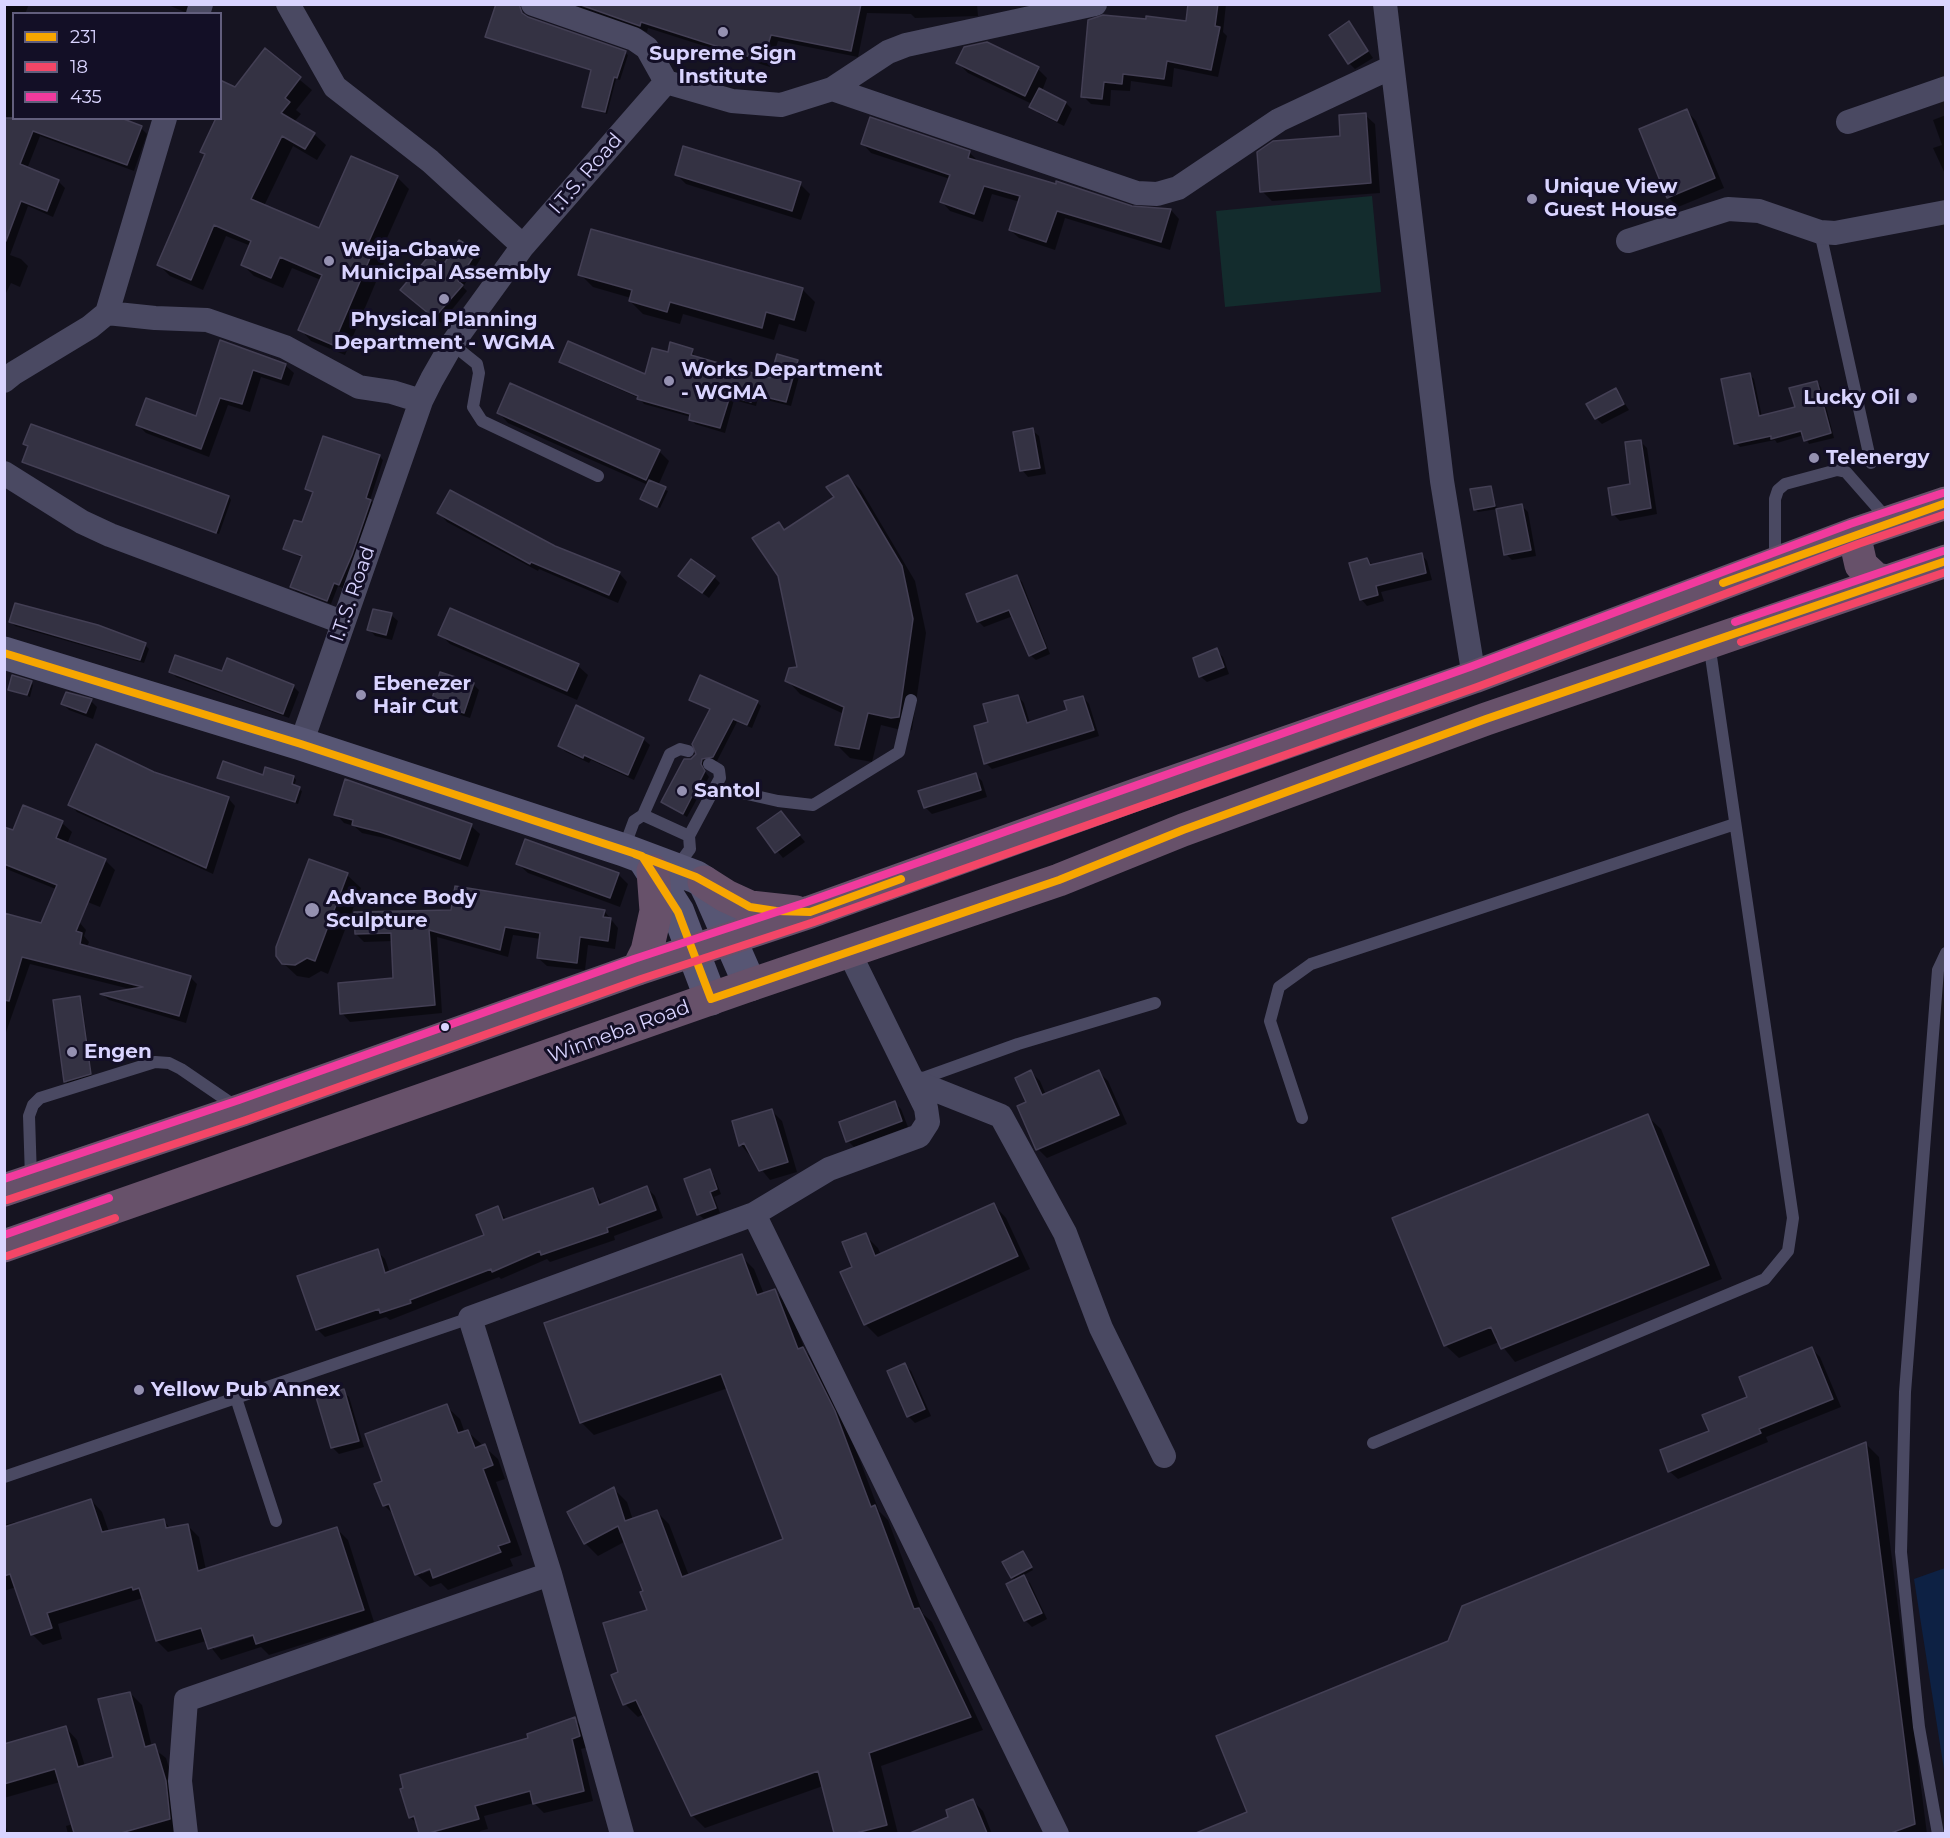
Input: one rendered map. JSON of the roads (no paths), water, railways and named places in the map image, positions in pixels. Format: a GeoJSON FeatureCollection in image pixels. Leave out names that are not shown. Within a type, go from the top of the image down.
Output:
{"type":"FeatureCollection","features":[{"type":"Feature","properties":{"kind":"highway"},"geometry":{"type":"LineString","coordinates":[[18,1185],[242,1110],[638,969],[810,912],[1138,794],[1474,677],[1854,534],[1946,503]]}},
{"type":"Feature","properties":{"kind":"highway"},"geometry":{"type":"LineString","coordinates":[[1854,534],[1861,566],[1876,579],[1887,581]]}},
{"type":"Feature","properties":{"kind":"highway","name":"Winneba Road"},"geometry":{"type":"LineString","coordinates":[[4,1246],[750,985],[1059,880],[1183,830],[1486,719],[1946,561]]}},
{"type":"Feature","properties":{"kind":"highway"},"geometry":{"type":"LineString","coordinates":[[638,969],[647,951],[656,911],[659,865],[750,907],[810,912]]}},
{"type":"Feature","properties":{"kind":"street"},"geometry":{"type":"LineString","coordinates":[[288,4],[335,87],[430,160],[523,246]]}},
{"type":"Feature","properties":{"kind":"street"},"geometry":{"type":"LineString","coordinates":[[533,4],[634,39],[647,48],[666,82],[757,105],[781,105],[832,89],[888,52],[906,45],[1095,4]]}},
{"type":"Feature","properties":{"kind":"street"},"geometry":{"type":"LineString","coordinates":[[1385,4],[1442,481],[1474,677]]}},
{"type":"Feature","properties":{"kind":"street"},"geometry":{"type":"LineString","coordinates":[[832,89],[1137,193],[1157,194],[1178,188],[1257,132],[1279,120],[1392,67]]}},
{"type":"Feature","properties":{"kind":"street","name":"I.T.S. Road"},"geometry":{"type":"LineString","coordinates":[[301,744],[421,401],[452,344],[523,246],[666,82]]}},
{"type":"Feature","properties":{"kind":"street"},"geometry":{"type":"LineString","coordinates":[[1848,122],[1946,88]]}},
{"type":"Feature","properties":{"kind":"street"},"geometry":{"type":"LineString","coordinates":[[4,381],[90,327],[107,313],[164,120]]}},
{"type":"Feature","properties":{"kind":"street"},"geometry":{"type":"LineString","coordinates":[[1628,241],[1728,209],[1759,211],[1820,232],[1835,233],[1946,212]]}},
{"type":"Feature","properties":{"kind":"street"},"geometry":{"type":"LineString","coordinates":[[107,313],[207,320],[285,347],[359,387],[392,392],[421,401]]}},
{"type":"Feature","properties":{"kind":"street"},"geometry":{"type":"LineString","coordinates":[[4,473],[82,522],[110,535],[342,622]]}},
{"type":"Feature","properties":{"kind":"street"},"geometry":{"type":"LineString","coordinates":[[4,653],[301,744],[659,865],[730,939],[750,985]]}},
{"type":"Feature","properties":{"kind":"street"},"geometry":{"type":"LineString","coordinates":[[659,865],[711,999]]}},
{"type":"Feature","properties":{"kind":"street"},"geometry":{"type":"LineString","coordinates":[[622,1833],[550,1574],[470,1318],[754,1214],[830,1169],[919,1136],[928,1122],[926,1108],[849,952]]}},
{"type":"Feature","properties":{"kind":"street"},"geometry":{"type":"LineString","coordinates":[[913,1081],[1001,1116],[1065,1233],[1101,1328],[1164,1456]]}},
{"type":"Feature","properties":{"kind":"street"},"geometry":{"type":"LineString","coordinates":[[754,1214],[1057,1833]]}},
{"type":"Feature","properties":{"kind":"street"},"geometry":{"type":"LineString","coordinates":[[186,1833],[180,1780],[186,1700],[550,1574]]}},
{"type":"Feature","properties":{"kind":"lane"},"geometry":{"type":"LineString","coordinates":[[1820,232],[1871,463]]}},
{"type":"Feature","properties":{"kind":"lane"},"geometry":{"type":"LineString","coordinates":[[452,344],[477,364],[478,373],[473,407],[482,421],[598,476]]}},
{"type":"Feature","properties":{"kind":"lane"},"geometry":{"type":"LineString","coordinates":[[1775,564],[1775,499],[1778,490],[1785,484],[1837,470],[1846,472],[1890,522]]}},
{"type":"Feature","properties":{"kind":"lane"},"geometry":{"type":"LineString","coordinates":[[1373,1443],[1765,1279],[1788,1251],[1793,1218],[1708,642]]}},
{"type":"Feature","properties":{"kind":"lane"},"geometry":{"type":"LineString","coordinates":[[716,787],[778,801],[813,806],[899,752],[912,700]]}},
{"type":"Feature","properties":{"kind":"lane"},"geometry":{"type":"LineString","coordinates":[[688,751],[680,749],[670,754],[643,815],[634,821],[659,865],[690,849],[689,836],[716,787],[719,770],[709,764]]}},
{"type":"Feature","properties":{"kind":"lane"},"geometry":{"type":"LineString","coordinates":[[643,815],[689,836]]}},
{"type":"Feature","properties":{"kind":"lane"},"geometry":{"type":"LineString","coordinates":[[1302,1118],[1270,1021],[1279,987],[1311,964],[1735,824]]}},
{"type":"Feature","properties":{"kind":"lane"},"geometry":{"type":"LineString","coordinates":[[1938,1833],[1919,1727],[1901,1552],[1905,1392],[1938,970],[1946,953]]}},
{"type":"Feature","properties":{"kind":"lane"},"geometry":{"type":"LineString","coordinates":[[913,1081],[1018,1044],[1155,1003]]}},
{"type":"Feature","properties":{"kind":"lane"},"geometry":{"type":"LineString","coordinates":[[18,1185],[29,1116],[33,1106],[40,1098],[155,1062],[169,1063],[181,1069],[242,1110]]}},
{"type":"Feature","properties":{"kind":"lane"},"geometry":{"type":"LineString","coordinates":[[4,1477],[470,1318]]}},
{"type":"Feature","properties":{"kind":"lane"},"geometry":{"type":"LineString","coordinates":[[236,1398],[276,1521]]}},
{"type":"Feature","properties":{"kind":"water"},"geometry":{"type":"Polygon","coordinates":[[[1946,1568],[1945,1776],[1914,1579],[1946,1568]]]}},
{"type":"Feature","properties":{"kind":"place","name":"Supreme Sign Institute"},"geometry":{"type":"Point","coordinates":[723,32]}},
{"type":"Feature","properties":{"kind":"place","name":"Unique View Guest House"},"geometry":{"type":"Point","coordinates":[1532,199]}},
{"type":"Feature","properties":{"kind":"place","name":"Weija-Gbawe Municipal Assembly"},"geometry":{"type":"Point","coordinates":[329,261]}},
{"type":"Feature","properties":{"kind":"place","name":"Physical Planning Department - WGMA"},"geometry":{"type":"Point","coordinates":[444,299]}},
{"type":"Feature","properties":{"kind":"place","name":"Works Department - WGMA"},"geometry":{"type":"Point","coordinates":[669,381]}},
{"type":"Feature","properties":{"kind":"place","name":"Lucky Oil"},"geometry":{"type":"Point","coordinates":[1912,398]}},
{"type":"Feature","properties":{"kind":"place","name":"Telenergy"},"geometry":{"type":"Point","coordinates":[1814,458]}},
{"type":"Feature","properties":{"kind":"place","name":"Ebenezer Hair Cut"},"geometry":{"type":"Point","coordinates":[361,695]}},
{"type":"Feature","properties":{"kind":"place","name":"Santol"},"geometry":{"type":"Point","coordinates":[682,791]}},
{"type":"Feature","properties":{"kind":"place","name":"Advance Body Sculpture"},"geometry":{"type":"Point","coordinates":[312,910]}},
{"type":"Feature","properties":{"kind":"place","name":"Engen"},"geometry":{"type":"Point","coordinates":[72,1052]}},
{"type":"Feature","properties":{"kind":"place","name":"Yellow Pub Annex"},"geometry":{"type":"Point","coordinates":[139,1390]}}]}
